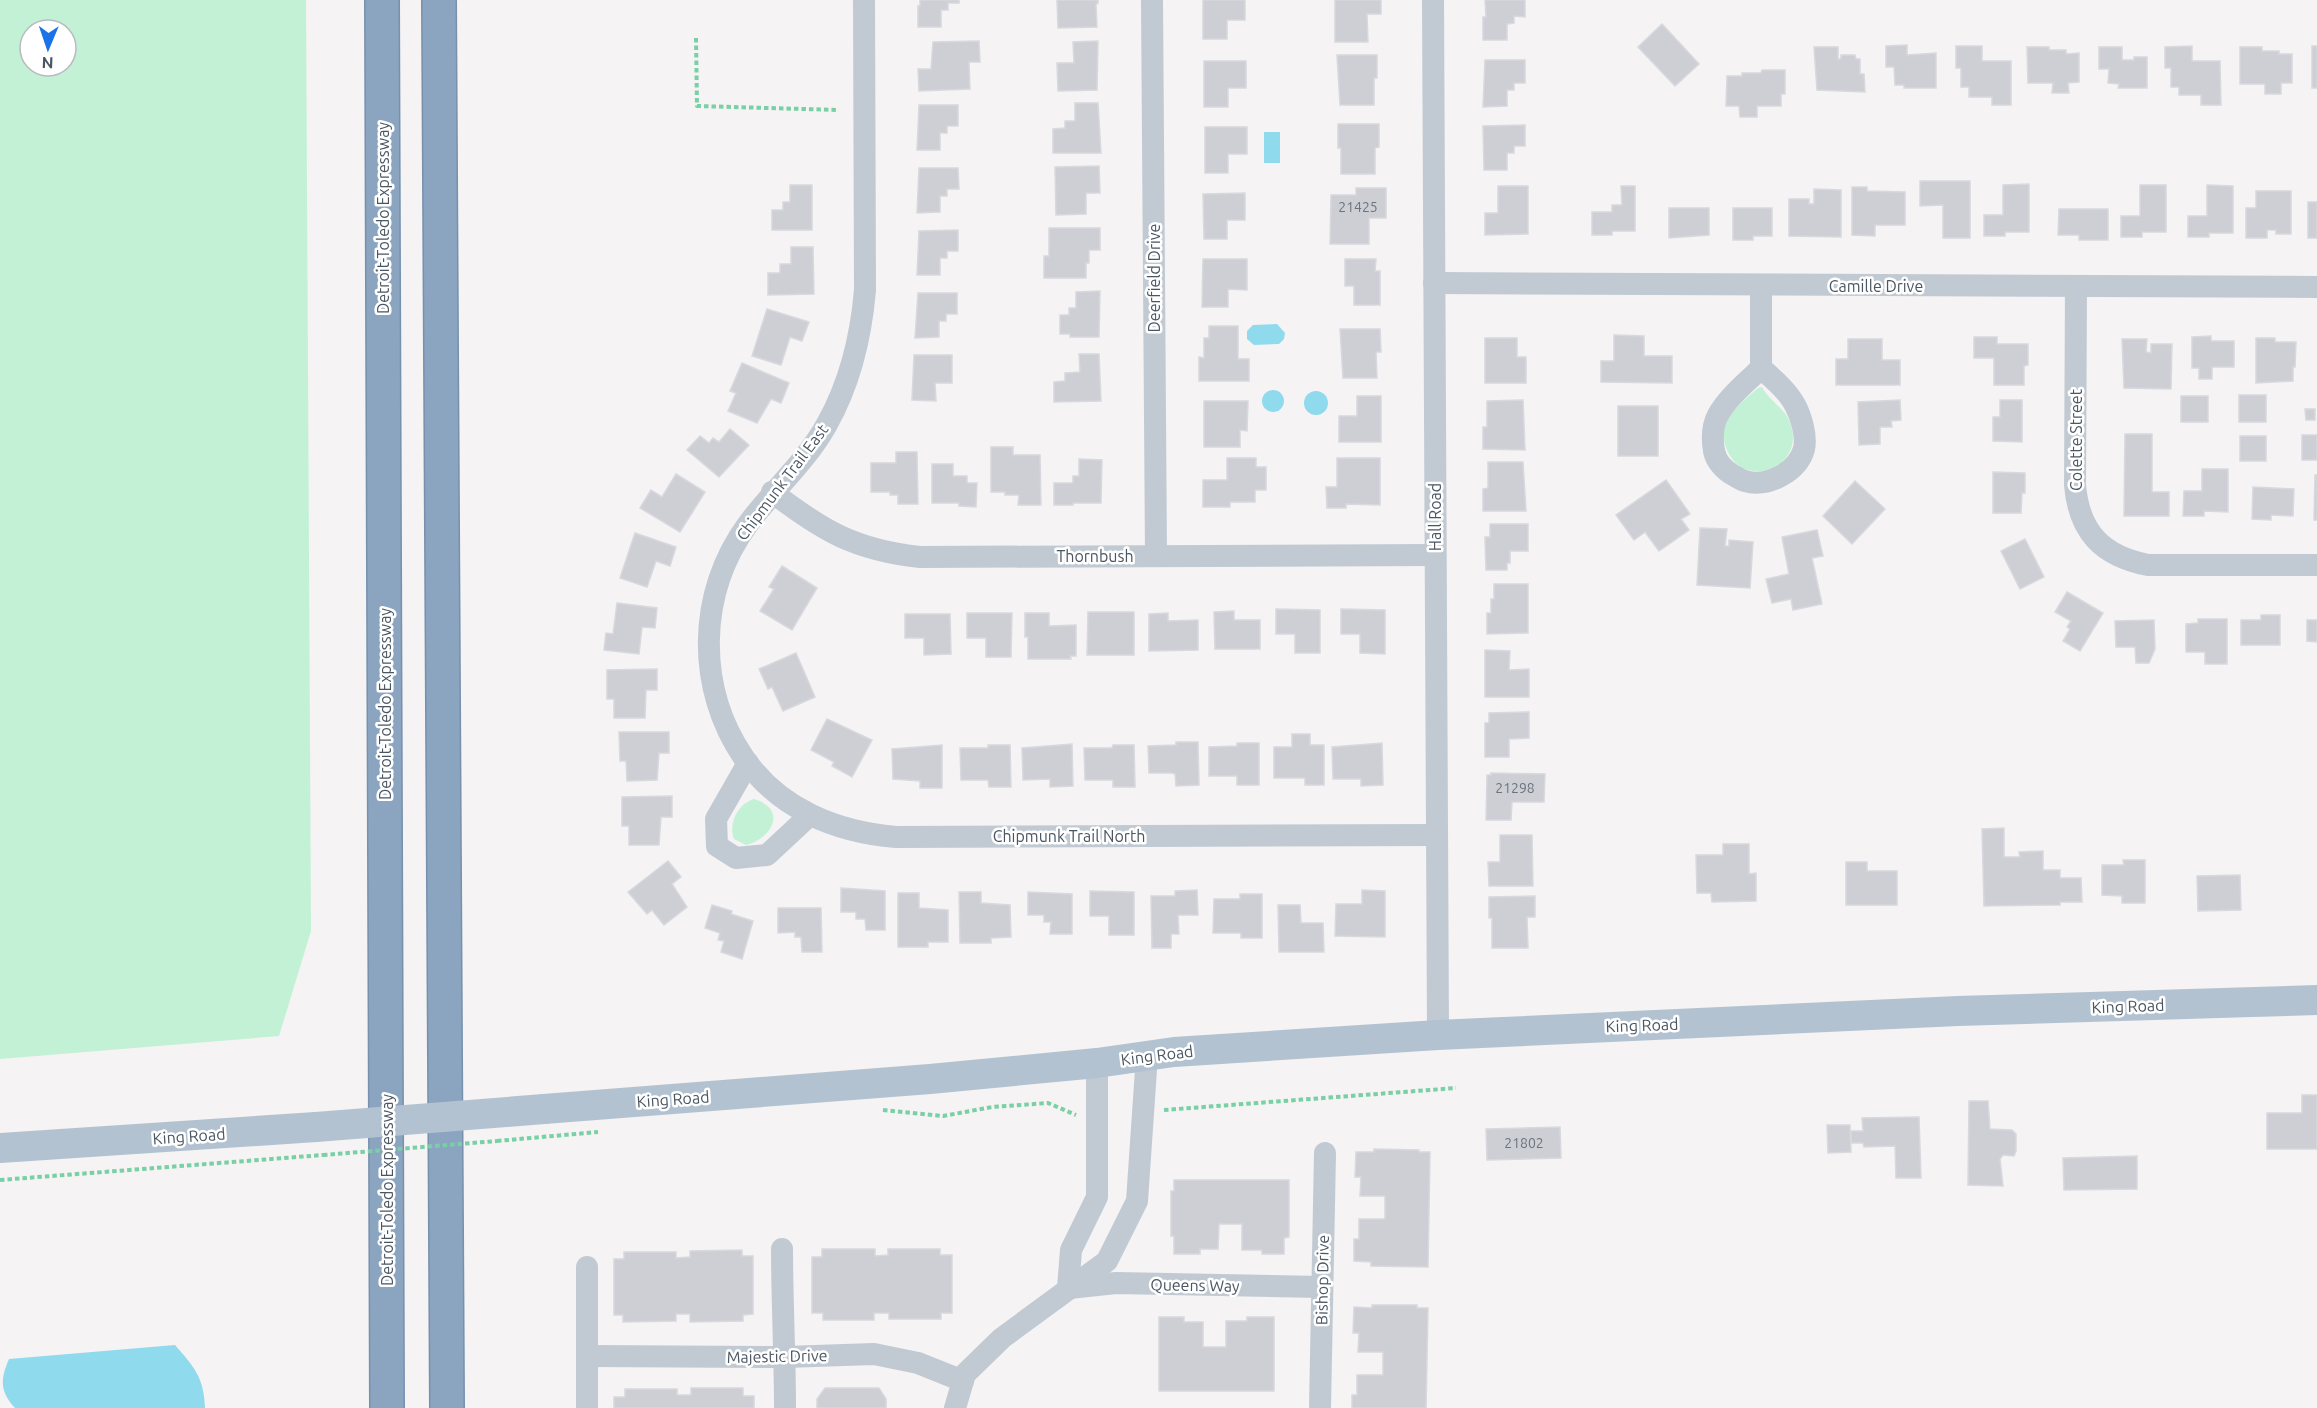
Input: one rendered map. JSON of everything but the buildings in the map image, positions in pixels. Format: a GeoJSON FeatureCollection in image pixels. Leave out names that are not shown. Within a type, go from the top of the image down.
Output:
{"type":"FeatureCollection","features":[{"type":"Feature","properties":{"kind":"highway","name":"Detroit-Toledo Expressway"},"geometry":{"type":"LineString","coordinates":[[382,0],[387,1408]]}},
{"type":"Feature","properties":{"kind":"highway"},"geometry":{"type":"LineString","coordinates":[[439,0],[447,1408]]}},
{"type":"Feature","properties":{"kind":"main road","name":"King Road"},"geometry":{"type":"LineString","coordinates":[[0,1148],[319,1141],[544,1109],[930,1079],[1097,1063],[1147,1055],[1438,1035],[1935,1012],[2317,1000]]}},
{"type":"Feature","properties":{"kind":"street","name":"Chipmunk Trail East"},"geometry":{"type":"LineString","coordinates":[[735,745],[724,725],[711,682],[709,625],[716,590],[728,556],[746,526],[772,492],[797,467],[826,425],[848,378],[860,328],[865,290],[864,0]]}},
{"type":"Feature","properties":{"kind":"street","name":"Deerfield Drive"},"geometry":{"type":"LineString","coordinates":[[1152,0],[1156,556]]}},
{"type":"Feature","properties":{"kind":"street","name":"Hall Road"},"geometry":{"type":"LineString","coordinates":[[1433,0],[1438,1035]]}},
{"type":"Feature","properties":{"kind":"street","name":"Camille Drive"},"geometry":{"type":"LineString","coordinates":[[1434,284],[2317,287]]}},
{"type":"Feature","properties":{"kind":"street"},"geometry":{"type":"LineString","coordinates":[[1761,285],[1761,368],[1726,403],[1716,417],[1712,438],[1716,459],[1729,473],[1746,482],[1762,482],[1780,477],[1796,465],[1804,448],[1803,424],[1795,404],[1779,383],[1761,368]]}},
{"type":"Feature","properties":{"kind":"street","name":"Colette Street"},"geometry":{"type":"LineString","coordinates":[[2076,286],[2076,502],[2082,521],[2094,538],[2109,552],[2128,561],[2148,565],[2317,566]]}},
{"type":"Feature","properties":{"kind":"street","name":"Thornbush"},"geometry":{"type":"LineString","coordinates":[[772,492],[809,521],[833,535],[858,545],[892,554],[920,557],[1435,555]]}},
{"type":"Feature","properties":{"kind":"street","name":"Chipmunk Trail North"},"geometry":{"type":"LineString","coordinates":[[735,745],[748,764],[776,793],[810,815],[853,831],[896,837],[1436,835]]}},
{"type":"Feature","properties":{"kind":"street"},"geometry":{"type":"LineString","coordinates":[[748,764],[716,819],[717,846],[736,858],[767,855],[810,815]]}},
{"type":"Feature","properties":{"kind":"street"},"geometry":{"type":"LineString","coordinates":[[955,1408],[965,1374],[1002,1338],[1107,1261],[1137,1201],[1147,1055]]}},
{"type":"Feature","properties":{"kind":"street"},"geometry":{"type":"LineString","coordinates":[[1068,1288],[1071,1250],[1097,1197],[1097,1063]]}},
{"type":"Feature","properties":{"kind":"street","name":"Bishop Drive"},"geometry":{"type":"LineString","coordinates":[[1320,1408],[1325,1153]]}},
{"type":"Feature","properties":{"kind":"street"},"geometry":{"type":"LineString","coordinates":[[782,1249],[785,1408]]}},
{"type":"Feature","properties":{"kind":"street"},"geometry":{"type":"LineString","coordinates":[[587,1267],[587,1408]]}},
{"type":"Feature","properties":{"kind":"street","name":"Queens Way"},"geometry":{"type":"LineString","coordinates":[[1068,1288],[1116,1283],[1322,1287]]}},
{"type":"Feature","properties":{"kind":"street","name":"Majestic Drive"},"geometry":{"type":"LineString","coordinates":[[587,1356],[785,1357],[874,1354],[918,1363],[963,1381]]}},
{"type":"Feature","properties":{"kind":"path"},"geometry":{"type":"LineString","coordinates":[[696,38],[697,106],[839,110]]}},
{"type":"Feature","properties":{"kind":"path"},"geometry":{"type":"LineString","coordinates":[[1143,1112],[1455,1088]]}},
{"type":"Feature","properties":{"kind":"path"},"geometry":{"type":"LineString","coordinates":[[882,1110],[943,1116],[992,1107],[1048,1103],[1080,1116],[1097,1115]]}},
{"type":"Feature","properties":{"kind":"path"},"geometry":{"type":"LineString","coordinates":[[0,1180],[319,1141],[497,1141],[600,1132]]}},
{"type":"Feature","properties":{"kind":"green space"},"geometry":{"type":"Polygon","coordinates":[[[0,0],[306,0],[311,931],[279,1036],[0,1059],[0,0]]]}},
{"type":"Feature","properties":{"kind":"green space"},"geometry":{"type":"Polygon","coordinates":[[[1762,387],[1788,418],[1793,439],[1789,452],[1781,463],[1769,469],[1756,471],[1744,468],[1733,459],[1725,444],[1723,430],[1736,408],[1762,387]]]}},
{"type":"Feature","properties":{"kind":"green space"},"geometry":{"type":"Polygon","coordinates":[[[754,799],[771,810],[772,824],[763,837],[746,845],[734,839],[733,821],[743,805],[754,799]]]}},
{"type":"Feature","properties":{"kind":"water"},"geometry":{"type":"Polygon","coordinates":[[[1264,132],[1280,132],[1280,163],[1264,163],[1264,132]]]}},
{"type":"Feature","properties":{"kind":"water"},"geometry":{"type":"Polygon","coordinates":[[[1277,324],[1285,333],[1284,339],[1279,344],[1254,345],[1247,339],[1247,331],[1253,325],[1277,324]]]}},
{"type":"Feature","properties":{"kind":"water"},"geometry":{"type":"Polygon","coordinates":[[[1269,390],[1277,390],[1284,397],[1284,405],[1277,412],[1269,412],[1262,405],[1262,397],[1269,390]]]}},
{"type":"Feature","properties":{"kind":"water"},"geometry":{"type":"Polygon","coordinates":[[[1316,391],[1324,395],[1328,403],[1324,411],[1316,415],[1308,411],[1304,403],[1308,395],[1316,391]]]}},
{"type":"Feature","properties":{"kind":"water"},"geometry":{"type":"Polygon","coordinates":[[[175,1345],[197,1373],[203,1388],[205,1408],[15,1408],[4,1391],[3,1379],[9,1359],[175,1345]]]}}]}
